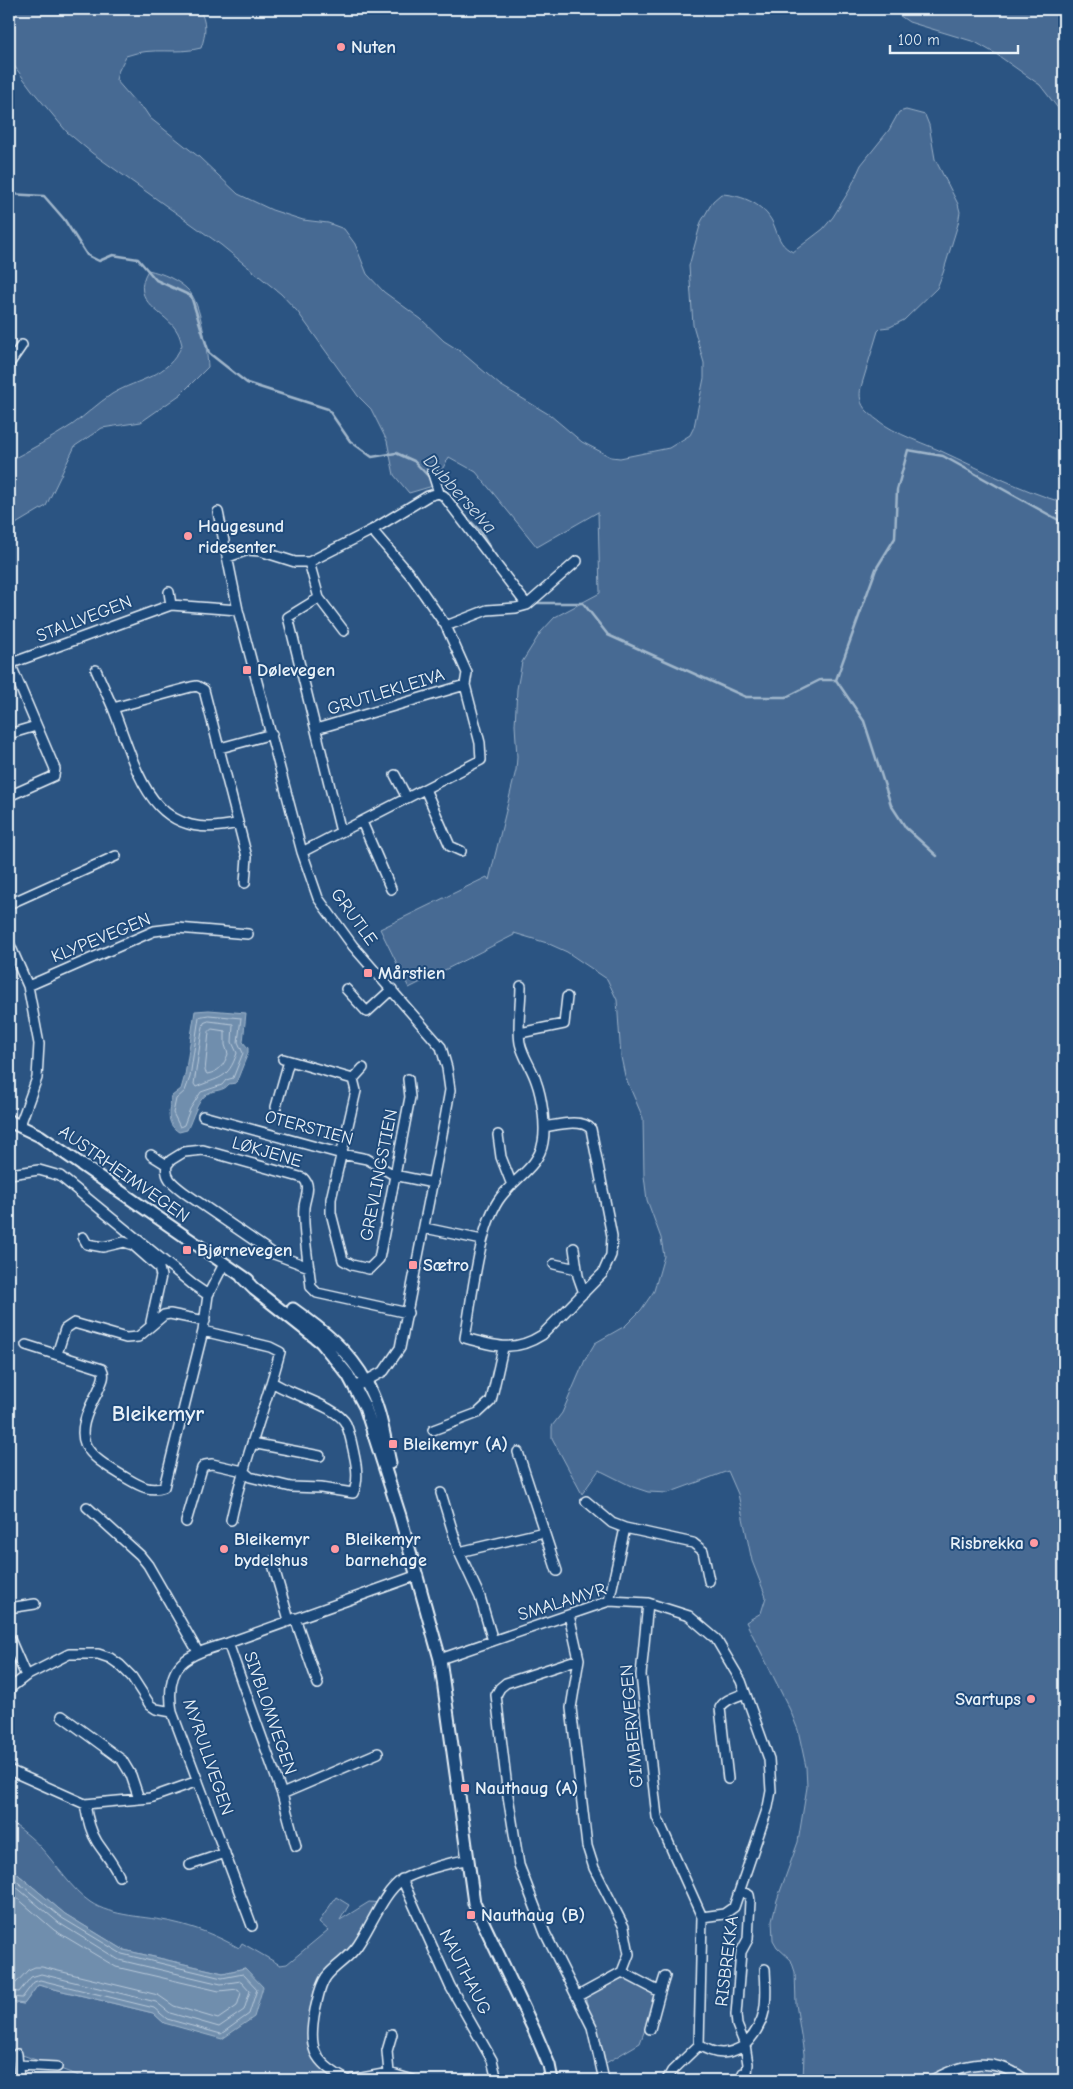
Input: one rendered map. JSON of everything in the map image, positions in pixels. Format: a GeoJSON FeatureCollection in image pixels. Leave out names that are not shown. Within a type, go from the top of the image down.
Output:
{"type":"FeatureCollection","features":[{"type":"Feature","properties":{"kind":"main road","name":"AUSTRHEIMVEGEN"},"geometry":{"type":"LineString","coordinates":[[14,1123],[40,1136],[242,1277],[254,1289],[291,1316],[320,1342],[355,1387],[372,1427],[400,1516],[418,1575],[440,1660],[474,1903],[535,2032],[549,2065],[552,2080]]}},
{"type":"Feature","properties":{"kind":"main road","name":"AUSTRHEIMVEGEN"},"geometry":{"type":"LineString","coordinates":[[242,1277],[257,1284],[323,1331],[351,1361],[366,1381],[378,1414],[400,1503],[400,1516]]}},
{"type":"Feature","properties":{"kind":"street"},"geometry":{"type":"LineString","coordinates":[[10,358],[22,345]]}},
{"type":"Feature","properties":{"kind":"street"},"geometry":{"type":"LineString","coordinates":[[432,471],[439,493],[444,496],[526,605]]}},
{"type":"Feature","properties":{"kind":"street"},"geometry":{"type":"LineString","coordinates":[[228,557],[248,550],[260,550],[295,562],[309,562],[372,530],[428,496],[439,493]]}},
{"type":"Feature","properties":{"kind":"street","name":"GRUTLE"},"geometry":{"type":"LineString","coordinates":[[218,512],[238,610],[302,852],[318,898],[353,946],[441,1047],[447,1068],[450,1090],[425,1228],[400,1348],[384,1371],[355,1387]]}},
{"type":"Feature","properties":{"kind":"street"},"geometry":{"type":"LineString","coordinates":[[302,852],[482,760],[480,743],[465,685],[467,673],[446,626],[412,577],[372,530]]}},
{"type":"Feature","properties":{"kind":"street"},"geometry":{"type":"LineString","coordinates":[[446,626],[486,610],[516,608],[526,605],[577,561]]}},
{"type":"Feature","properties":{"kind":"street"},"geometry":{"type":"LineString","coordinates":[[309,562],[319,598],[344,631]]}},
{"type":"Feature","properties":{"kind":"street"},"geometry":{"type":"LineString","coordinates":[[169,592],[171,605]]}},
{"type":"Feature","properties":{"kind":"street","name":"GRUTLEKLEIVA"},"geometry":{"type":"LineString","coordinates":[[319,598],[288,617],[341,832]]}},
{"type":"Feature","properties":{"kind":"street","name":"STALLVEGEN"},"geometry":{"type":"LineString","coordinates":[[10,663],[171,605],[238,610]]}},
{"type":"Feature","properties":{"kind":"street"},"geometry":{"type":"LineString","coordinates":[[9,796],[54,776],[55,769],[10,663]]}},
{"type":"Feature","properties":{"kind":"street"},"geometry":{"type":"LineString","coordinates":[[96,670],[143,784],[157,806],[167,815],[188,824],[217,826],[238,823]]}},
{"type":"Feature","properties":{"kind":"street","name":"GRUTLEKLEIVA"},"geometry":{"type":"LineString","coordinates":[[316,730],[465,685]]}},
{"type":"Feature","properties":{"kind":"street"},"geometry":{"type":"LineString","coordinates":[[113,708],[191,687],[201,687],[205,692],[247,857],[245,883]]}},
{"type":"Feature","properties":{"kind":"street"},"geometry":{"type":"LineString","coordinates":[[9,734],[36,726]]}},
{"type":"Feature","properties":{"kind":"street"},"geometry":{"type":"LineString","coordinates":[[220,748],[272,734]]}},
{"type":"Feature","properties":{"kind":"street"},"geometry":{"type":"LineString","coordinates":[[395,775],[407,798]]}},
{"type":"Feature","properties":{"kind":"street"},"geometry":{"type":"LineString","coordinates":[[425,789],[450,846],[460,851]]}},
{"type":"Feature","properties":{"kind":"street"},"geometry":{"type":"LineString","coordinates":[[362,822],[391,889]]}},
{"type":"Feature","properties":{"kind":"street"},"geometry":{"type":"LineString","coordinates":[[9,904],[116,856]]}},
{"type":"Feature","properties":{"kind":"street","name":"KLYPEVEGEN"},"geometry":{"type":"LineString","coordinates":[[28,986],[154,931],[178,928],[248,934]]}},
{"type":"Feature","properties":{"kind":"street"},"geometry":{"type":"LineString","coordinates":[[10,949],[28,986],[39,1044],[38,1068],[28,1105],[14,1123]]}},
{"type":"Feature","properties":{"kind":"street"},"geometry":{"type":"LineString","coordinates":[[521,986],[520,1042],[537,1083],[544,1126],[541,1154],[498,1201],[482,1240],[465,1338],[503,1348],[524,1345],[542,1336],[603,1273],[611,1255],[612,1236],[591,1129],[585,1124],[544,1126]]}},
{"type":"Feature","properties":{"kind":"street"},"geometry":{"type":"LineString","coordinates":[[346,989],[367,1012],[392,989]]}},
{"type":"Feature","properties":{"kind":"street"},"geometry":{"type":"LineString","coordinates":[[520,1033],[564,1024],[567,997]]}},
{"type":"Feature","properties":{"kind":"street"},"geometry":{"type":"LineString","coordinates":[[276,1107],[286,1060],[353,1079],[363,1068]]}},
{"type":"Feature","properties":{"kind":"street","name":"GREVLINGSTIEN"},"geometry":{"type":"LineString","coordinates":[[353,1079],[356,1090],[333,1189],[331,1213],[343,1260],[352,1265],[369,1269],[379,1259],[410,1097],[408,1079]]}},
{"type":"Feature","properties":{"kind":"street","name":"OTERSTIEN"},"geometry":{"type":"LineString","coordinates":[[203,1116],[342,1154],[367,1159],[394,1175],[433,1183]]}},
{"type":"Feature","properties":{"kind":"street"},"geometry":{"type":"LineString","coordinates":[[498,1135],[501,1157],[512,1185]]}},
{"type":"Feature","properties":{"kind":"street","name":"LØKJENE"},"geometry":{"type":"LineString","coordinates":[[166,1165],[184,1152],[203,1150],[303,1178],[307,1181],[308,1186],[304,1209],[311,1287],[317,1293],[408,1313]]}},
{"type":"Feature","properties":{"kind":"street"},"geometry":{"type":"LineString","coordinates":[[151,1154],[166,1165],[167,1176],[170,1182],[184,1193],[274,1254],[309,1267]]}},
{"type":"Feature","properties":{"kind":"street"},"geometry":{"type":"LineString","coordinates":[[9,1174],[39,1170],[60,1176],[208,1295]]}},
{"type":"Feature","properties":{"kind":"street"},"geometry":{"type":"LineString","coordinates":[[425,1228],[482,1240]]}},
{"type":"Feature","properties":{"kind":"street"},"geometry":{"type":"LineString","coordinates":[[83,1238],[87,1244],[103,1247],[124,1242],[133,1245],[159,1268],[161,1276],[150,1322],[152,1325]]}},
{"type":"Feature","properties":{"kind":"street"},"geometry":{"type":"LineString","coordinates":[[574,1248],[577,1269],[584,1292]]}},
{"type":"Feature","properties":{"kind":"street"},"geometry":{"type":"LineString","coordinates":[[26,1345],[102,1369],[104,1373],[103,1380],[92,1402],[83,1434],[83,1443],[100,1463],[144,1488],[156,1490],[164,1487],[203,1331],[208,1295],[224,1264]]}},
{"type":"Feature","properties":{"kind":"street"},"geometry":{"type":"LineString","coordinates":[[554,1264],[577,1269]]}},
{"type":"Feature","properties":{"kind":"street"},"geometry":{"type":"LineString","coordinates":[[57,1354],[65,1329],[74,1323],[126,1338],[138,1337],[164,1315],[170,1314],[205,1321]]}},
{"type":"Feature","properties":{"kind":"street"},"geometry":{"type":"LineString","coordinates":[[203,1331],[270,1347],[280,1352],[243,1471],[231,1520]]}},
{"type":"Feature","properties":{"kind":"street"},"geometry":{"type":"LineString","coordinates":[[433,1430],[478,1412],[491,1401],[503,1348]]}},
{"type":"Feature","properties":{"kind":"street"},"geometry":{"type":"LineString","coordinates":[[186,1522],[202,1468],[205,1465],[212,1464],[243,1471],[250,1477],[291,1487],[321,1488],[346,1493],[353,1492],[357,1486],[352,1444],[346,1424],[338,1413],[284,1390],[272,1382]]}},
{"type":"Feature","properties":{"kind":"street"},"geometry":{"type":"LineString","coordinates":[[252,1443],[320,1456]]}},
{"type":"Feature","properties":{"kind":"street"},"geometry":{"type":"LineString","coordinates":[[518,1452],[557,1572]]}},
{"type":"Feature","properties":{"kind":"street"},"geometry":{"type":"LineString","coordinates":[[441,1493],[459,1552],[480,1596],[493,1641]]}},
{"type":"Feature","properties":{"kind":"street"},"geometry":{"type":"LineString","coordinates":[[586,1501],[612,1523],[625,1528],[693,1543],[703,1551],[709,1581]]}},
{"type":"Feature","properties":{"kind":"street"},"geometry":{"type":"LineString","coordinates":[[87,1507],[140,1555],[148,1565],[198,1652]]}},
{"type":"Feature","properties":{"kind":"street"},"geometry":{"type":"LineString","coordinates":[[609,1601],[625,1528]]}},
{"type":"Feature","properties":{"kind":"street"},"geometry":{"type":"LineString","coordinates":[[459,1552],[544,1532]]}},
{"type":"Feature","properties":{"kind":"street"},"geometry":{"type":"LineString","coordinates":[[272,1561],[292,1619],[318,1684]]}},
{"type":"Feature","properties":{"kind":"street","name":"MYRULLVEGEN"},"geometry":{"type":"LineString","coordinates":[[252,1926],[172,1712],[171,1684],[178,1667],[186,1659],[198,1652],[418,1575]]}},
{"type":"Feature","properties":{"kind":"street","name":"SMALAMYR"},"geometry":{"type":"LineString","coordinates":[[440,1660],[609,1601],[648,1603],[689,1616],[716,1639],[741,1681],[769,1759],[771,1791],[769,1799]]}},
{"type":"Feature","properties":{"kind":"street","name":"GIMBERVEGEN"},"geometry":{"type":"LineString","coordinates":[[648,1603],[641,1674],[657,1818],[702,1917]]}},
{"type":"Feature","properties":{"kind":"street"},"geometry":{"type":"LineString","coordinates":[[9,1608],[35,1604]]}},
{"type":"Feature","properties":{"kind":"street"},"geometry":{"type":"LineString","coordinates":[[568,1615],[579,1658],[571,1708],[587,1846],[594,1868],[624,1927],[629,1954],[622,1972],[578,1996]]}},
{"type":"Feature","properties":{"kind":"street"},"geometry":{"type":"LineString","coordinates":[[9,1637],[26,1676]]}},
{"type":"Feature","properties":{"kind":"street","name":"SIVBLOMVEGEN"},"geometry":{"type":"LineString","coordinates":[[228,1643],[282,1794],[296,1846]]}},
{"type":"Feature","properties":{"kind":"street"},"geometry":{"type":"LineString","coordinates":[[9,1689],[26,1676],[69,1654],[98,1654],[110,1658],[120,1665],[132,1677],[150,1705],[156,1709],[172,1712]]}},
{"type":"Feature","properties":{"kind":"street"},"geometry":{"type":"LineString","coordinates":[[579,1658],[506,1684],[500,1688],[496,1695],[509,1805],[519,1865],[545,1933],[592,2027],[604,2080]]}},
{"type":"Feature","properties":{"kind":"street"},"geometry":{"type":"LineString","coordinates":[[728,1779],[720,1708],[729,1699],[745,1693]]}},
{"type":"Feature","properties":{"kind":"street"},"geometry":{"type":"LineString","coordinates":[[62,1716],[122,1760],[131,1775],[139,1799]]}},
{"type":"Feature","properties":{"kind":"street","name":"SIVBLOMVEGEN"},"geometry":{"type":"LineString","coordinates":[[282,1794],[378,1753]]}},
{"type":"Feature","properties":{"kind":"street"},"geometry":{"type":"LineString","coordinates":[[9,1770],[85,1804],[150,1798],[198,1781]]}},
{"type":"Feature","properties":{"kind":"street","name":"RISBREKKA"},"geometry":{"type":"LineString","coordinates":[[743,2073],[747,2073],[748,2064],[745,2045],[737,2024],[736,2015],[741,1952],[748,1940],[750,1895],[740,1891],[769,1799]]}},
{"type":"Feature","properties":{"kind":"street"},"geometry":{"type":"LineString","coordinates":[[85,1804],[87,1820],[96,1841],[112,1861],[118,1876]]}},
{"type":"Feature","properties":{"kind":"street"},"geometry":{"type":"LineString","coordinates":[[190,1865],[224,1854]]}},
{"type":"Feature","properties":{"kind":"street"},"geometry":{"type":"LineString","coordinates":[[347,2080],[329,2071],[321,2062],[312,2046],[311,2029],[319,1991],[326,1977],[356,1949],[390,1890],[402,1879],[451,1862],[467,1860]]}},
{"type":"Feature","properties":{"kind":"street","name":"NAUTHAUG"},"geometry":{"type":"LineString","coordinates":[[402,1879],[450,1986],[492,2060],[497,2080]]}},
{"type":"Feature","properties":{"kind":"street"},"geometry":{"type":"LineString","coordinates":[[667,2080],[672,2071],[699,2045],[702,1917],[730,1912],[740,1891]]}},
{"type":"Feature","properties":{"kind":"street"},"geometry":{"type":"LineString","coordinates":[[699,2045],[708,2051],[725,2053],[745,2045],[760,2027],[765,2011],[765,1969]]}},
{"type":"Feature","properties":{"kind":"street"},"geometry":{"type":"LineString","coordinates":[[622,1972],[660,1992]]}},
{"type":"Feature","properties":{"kind":"street"},"geometry":{"type":"LineString","coordinates":[[650,2029],[665,1976]]}},
{"type":"Feature","properties":{"kind":"street"},"geometry":{"type":"LineString","coordinates":[[389,2073],[387,2051],[392,2034]]}},
{"type":"Feature","properties":{"kind":"street"},"geometry":{"type":"LineString","coordinates":[[17,2054],[19,2080]]}},
{"type":"Feature","properties":{"kind":"street"},"geometry":{"type":"LineString","coordinates":[[932,2080],[956,2069],[979,2064],[1000,2066],[1012,2070],[1026,2080]]}},
{"type":"Feature","properties":{"kind":"street"},"geometry":{"type":"LineString","coordinates":[[18,2065],[58,2067]]}},
{"type":"Feature","properties":{"kind":"street"},"geometry":{"type":"LineString","coordinates":[[351,2080],[389,2073],[413,2080]]}},
{"type":"Feature","properties":{"kind":"shaded area"},"geometry":{"type":"Polygon","coordinates":[[[9,9],[199,9],[205,28],[201,48],[183,51],[136,53],[126,56],[116,80],[135,102],[144,109],[150,118],[199,157],[238,194],[272,210],[303,220],[328,223],[344,229],[355,244],[367,274],[384,292],[421,319],[444,341],[460,351],[500,385],[550,415],[582,442],[611,457],[620,458],[669,448],[690,435],[694,427],[704,378],[704,363],[693,325],[689,266],[701,222],[713,201],[721,194],[738,196],[760,207],[771,220],[781,242],[793,252],[823,229],[833,217],[849,191],[861,165],[889,130],[899,112],[906,110],[925,115],[929,125],[935,159],[958,204],[960,212],[958,224],[937,288],[904,320],[890,327],[881,328],[878,331],[861,387],[861,403],[875,418],[902,434],[1017,486],[1064,503],[1064,2080],[803,2080],[804,2054],[796,2004],[795,1972],[791,1960],[777,1947],[773,1940],[772,1920],[777,1900],[798,1842],[807,1787],[806,1767],[798,1730],[790,1710],[746,1622],[761,1613],[766,1597],[752,1561],[738,1494],[728,1471],[668,1493],[648,1492],[633,1487],[599,1470],[582,1494],[552,1438],[552,1426],[562,1413],[585,1360],[595,1343],[625,1326],[641,1310],[654,1291],[664,1256],[661,1238],[647,1200],[644,1176],[643,1118],[625,1076],[621,1057],[617,1000],[607,979],[567,952],[547,943],[514,933],[514,935],[409,988],[380,929],[487,877],[489,880],[516,770],[515,725],[517,689],[522,662],[541,632],[555,617],[600,593],[598,512],[537,547],[476,472],[449,457],[433,486],[409,493],[394,475],[387,441],[371,409],[358,396],[297,311],[281,294],[221,245],[92,153],[67,132],[32,90],[9,59],[9,9]]]}},
{"type":"Feature","properties":{"kind":"shaded area"},"geometry":{"type":"Polygon","coordinates":[[[890,9],[1064,9],[1064,116],[1040,85],[996,54],[975,42],[909,22],[890,9]]]}},
{"type":"Feature","properties":{"kind":"shaded area"},"geometry":{"type":"Polygon","coordinates":[[[148,270],[175,280],[185,287],[193,297],[203,327],[208,367],[181,394],[141,422],[102,428],[75,446],[46,506],[9,528],[9,461],[72,425],[112,394],[161,371],[176,356],[182,345],[173,325],[151,306],[146,299],[143,291],[143,282],[148,270]]]}},
{"type":"Feature","properties":{"kind":"shaded area"},"geometry":{"type":"Polygon","coordinates":[[[9,1821],[26,1833],[37,1844],[83,1897],[99,1907],[108,1911],[189,1926],[239,1948],[242,1943],[280,1965],[287,1964],[328,1930],[319,1922],[336,1897],[349,1905],[340,1920],[369,1902],[384,1903],[365,1931],[327,1971],[315,2005],[317,2059],[356,2080],[90,2080],[9,2050],[9,2002],[24,2004],[38,1985],[153,2013],[164,2023],[245,1968],[223,1973],[124,1950],[65,1914],[14,1871],[9,1870],[9,1821]]]}},
{"type":"Feature","properties":{"kind":"shaded area"},"geometry":{"type":"Polygon","coordinates":[[[624,1977],[658,1994],[640,2043],[606,2063],[585,1997],[624,1977]]]}},
{"type":"Feature","properties":{"kind":"water"},"geometry":{"type":"Polygon","coordinates":[[[209,1010],[246,1013],[243,1042],[248,1048],[248,1053],[236,1083],[229,1084],[203,1097],[187,1130],[179,1132],[172,1125],[169,1116],[172,1096],[181,1089],[185,1075],[195,1011],[209,1010]]]}},
{"type":"Feature","properties":{"kind":"water"},"geometry":{"type":"Polygon","coordinates":[[[9,1870],[14,1871],[65,1914],[124,1950],[223,1973],[245,1968],[263,1987],[254,2017],[222,2039],[164,2023],[153,2013],[38,1985],[24,2004],[9,2002],[9,1870]]]}},
{"type":"Feature","properties":{"kind":"waterway","name":"Dubberselva"},"geometry":{"type":"LineString","coordinates":[[9,194],[44,196],[64,219],[87,255],[99,261],[113,255],[138,259],[156,280],[191,296],[209,353],[247,383],[328,409],[350,441],[372,457],[396,453],[414,461],[430,478]]}},
{"type":"Feature","properties":{"kind":"waterway"},"geometry":{"type":"LineString","coordinates":[[836,680],[876,569],[895,538],[897,490],[908,450],[943,456],[1064,523]]}},
{"type":"Feature","properties":{"kind":"waterway","name":"Dubberselva"},"geometry":{"type":"LineString","coordinates":[[460,510],[481,532],[497,559]]}},
{"type":"Feature","properties":{"kind":"waterway","name":"Dubberselva"},"geometry":{"type":"LineString","coordinates":[[521,591],[530,599]]}},
{"type":"Feature","properties":{"kind":"waterway","name":"Dubberselva"},"geometry":{"type":"LineString","coordinates":[[534,603],[583,603],[608,635],[746,697],[786,697],[820,680],[836,680]]}},
{"type":"Feature","properties":{"kind":"waterway"},"geometry":{"type":"LineString","coordinates":[[836,680],[864,721],[891,805],[906,828],[937,856]]}},
{"type":"Feature","properties":{"kind":"place","name":"Nuten"},"geometry":{"type":"Point","coordinates":[341,47]}},
{"type":"Feature","properties":{"kind":"place","name":"Haugesund ridesenter"},"geometry":{"type":"Point","coordinates":[188,536]}},
{"type":"Feature","properties":{"kind":"place","name":"Dølevegen"},"geometry":{"type":"Point","coordinates":[247,670]}},
{"type":"Feature","properties":{"kind":"place","name":"Mårstien"},"geometry":{"type":"Point","coordinates":[368,973]}},
{"type":"Feature","properties":{"kind":"place","name":"Bjørnevegen"},"geometry":{"type":"Point","coordinates":[187,1250]}},
{"type":"Feature","properties":{"kind":"place","name":"Sætro"},"geometry":{"type":"Point","coordinates":[413,1265]}},
{"type":"Feature","properties":{"kind":"place","name":"Bleikemyr (A)"},"geometry":{"type":"Point","coordinates":[393,1444]}},
{"type":"Feature","properties":{"kind":"place","name":"Risbrekka"},"geometry":{"type":"Point","coordinates":[1034,1543]}},
{"type":"Feature","properties":{"kind":"place","name":"Bleikemyr bydelshus"},"geometry":{"type":"Point","coordinates":[224,1549]}},
{"type":"Feature","properties":{"kind":"place","name":"Bleikemyr barnehage"},"geometry":{"type":"Point","coordinates":[335,1549]}},
{"type":"Feature","properties":{"kind":"place","name":"Svartups"},"geometry":{"type":"Point","coordinates":[1031,1699]}},
{"type":"Feature","properties":{"kind":"place","name":"Nauthaug (A)"},"geometry":{"type":"Point","coordinates":[465,1788]}},
{"type":"Feature","properties":{"kind":"place","name":"Nauthaug (B)"},"geometry":{"type":"Point","coordinates":[471,1915]}},
{"type":"Feature","properties":{"kind":"district","name":"Bleikemyr"},"geometry":{"type":"Point","coordinates":[158,1414]}}]}
